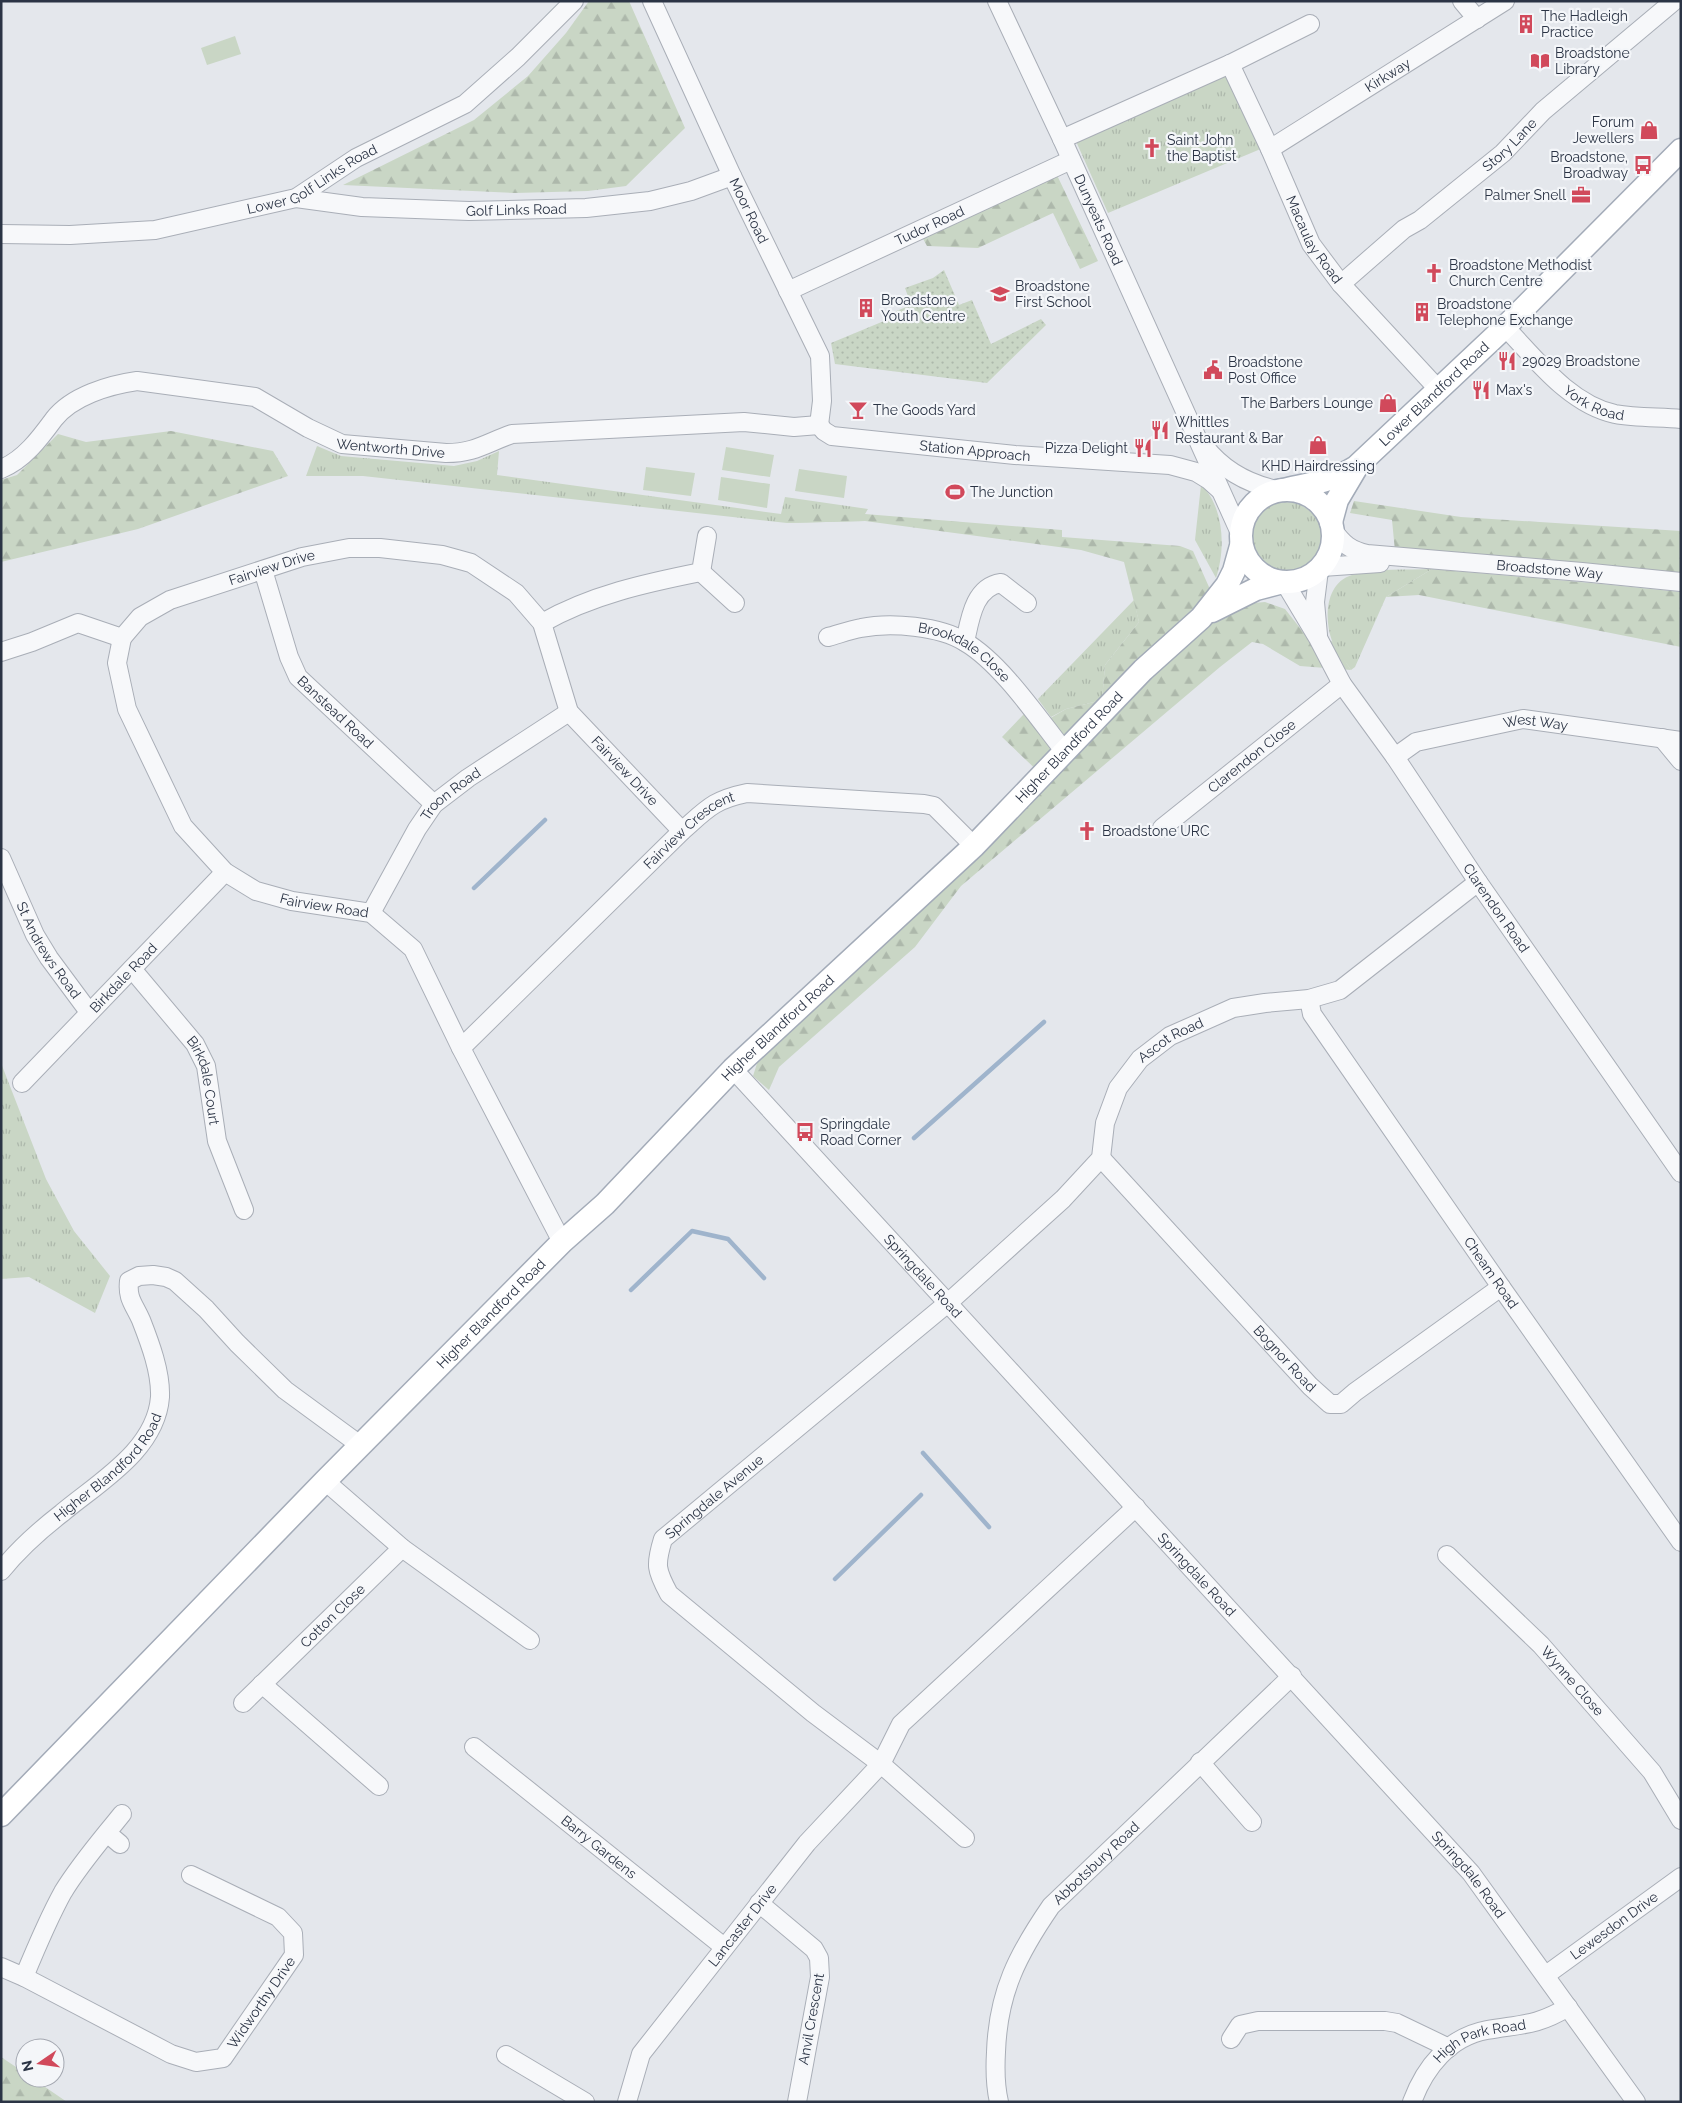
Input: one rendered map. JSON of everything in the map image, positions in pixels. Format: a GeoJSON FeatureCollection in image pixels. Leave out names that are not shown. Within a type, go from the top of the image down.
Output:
{"type":"FeatureCollection","features":[{"type":"Feature","properties":{"kind":"main road","name":"Lower Blandford Road"},"geometry":{"type":"LineString","coordinates":[[1280,490],[1330,479],[1345,474],[1356,467],[1504,327],[1681,150]]}},
{"type":"Feature","properties":{"kind":"main road","name":"Lower Blandford Road"},"geometry":{"type":"LineString","coordinates":[[1332,526],[1341,490],[1356,467]]}},
{"type":"Feature","properties":{"kind":"main road"},"geometry":{"type":"LineString","coordinates":[[1280,490],[1306,494],[1318,501],[1328,514],[1332,526],[1334,539],[1330,555],[1321,569],[1298,582],[1282,583],[1260,575],[1244,555],[1241,539],[1244,517],[1252,505],[1264,496],[1280,490]]}},
{"type":"Feature","properties":{"kind":"main road","name":"Higher Blandford Road"},"geometry":{"type":"LineString","coordinates":[[1,1815],[360,1445],[562,1242],[605,1204],[733,1069],[974,846],[1143,670],[1201,618],[1227,585],[1234,571],[1241,539]]}},
{"type":"Feature","properties":{"kind":"main road","name":"Higher Blandford Road"},"geometry":{"type":"LineString","coordinates":[[1201,618],[1241,595],[1282,583]]}},
{"type":"Feature","properties":{"kind":"street","name":"Lower Golf Links Road"},"geometry":{"type":"LineString","coordinates":[[1,234],[70,235],[155,230],[296,198],[356,158],[465,104],[518,57],[574,1]]}},
{"type":"Feature","properties":{"kind":"street","name":"Moor Road"},"geometry":{"type":"LineString","coordinates":[[652,1],[732,176],[820,356],[822,401],[819,425]]}},
{"type":"Feature","properties":{"kind":"street","name":"Dunyeats Road"},"geometry":{"type":"LineString","coordinates":[[997,1],[1198,438],[1241,539]]}},
{"type":"Feature","properties":{"kind":"street"},"geometry":{"type":"LineString","coordinates":[[1462,1],[1477,19]]}},
{"type":"Feature","properties":{"kind":"street","name":"Kirkway"},"geometry":{"type":"LineString","coordinates":[[1270,149],[1505,1]]}},
{"type":"Feature","properties":{"kind":"street","name":"Story Lane"},"geometry":{"type":"LineString","coordinates":[[1341,284],[1404,229],[1420,220],[1503,153],[1543,111],[1674,1]]}},
{"type":"Feature","properties":{"kind":"street"},"geometry":{"type":"LineString","coordinates":[[1062,139],[1230,64],[1310,24]]}},
{"type":"Feature","properties":{"kind":"street","name":"Macaulay Road"},"geometry":{"type":"LineString","coordinates":[[1230,64],[1270,149],[1311,244],[1341,284],[1438,389]]}},
{"type":"Feature","properties":{"kind":"street","name":"Tudor Road"},"geometry":{"type":"LineString","coordinates":[[788,291],[1071,160]]}},
{"type":"Feature","properties":{"kind":"street","name":"Golf Links Road"},"geometry":{"type":"LineString","coordinates":[[296,198],[362,207],[469,211],[586,208],[650,201],[691,191],[732,176]]}},
{"type":"Feature","properties":{"kind":"street","name":"York Road"},"geometry":{"type":"LineString","coordinates":[[1504,327],[1545,369],[1573,394],[1588,404],[1615,414],[1681,418]]}},
{"type":"Feature","properties":{"kind":"street","name":"Wentworth Drive"},"geometry":{"type":"LineString","coordinates":[[1,469],[10,466],[30,448],[44,434],[55,418],[94,391],[118,383],[137,381],[255,397],[308,428],[342,444],[446,453],[463,453],[481,448],[495,440],[512,434],[744,422],[794,427],[819,425]]}},
{"type":"Feature","properties":{"kind":"street","name":"Station Approach"},"geometry":{"type":"LineString","coordinates":[[819,425],[832,436],[1014,455],[1170,465],[1196,472],[1219,489]]}},
{"type":"Feature","properties":{"kind":"street","name":"Dunyeats Road"},"geometry":{"type":"LineString","coordinates":[[1198,438],[1213,457],[1228,469],[1257,486],[1280,490]]}},
{"type":"Feature","properties":{"kind":"street","name":"Broadstone Way"},"geometry":{"type":"LineString","coordinates":[[1332,526],[1344,544],[1354,551],[1417,559],[1681,582]]}},
{"type":"Feature","properties":{"kind":"street"},"geometry":{"type":"LineString","coordinates":[[701,572],[706,536]]}},
{"type":"Feature","properties":{"kind":"street","name":"Fairview Drive"},"geometry":{"type":"LineString","coordinates":[[122,638],[140,617],[170,600],[302,557],[349,548],[380,548],[442,555],[471,563],[516,593],[542,623],[569,712],[682,831]]}},
{"type":"Feature","properties":{"kind":"street","name":"Broadstone Way"},"geometry":{"type":"LineString","coordinates":[[1321,569],[1417,559]]}},
{"type":"Feature","properties":{"kind":"street","name":"Clarendon Road"},"geometry":{"type":"LineString","coordinates":[[1318,638],[1315,602],[1321,569]]}},
{"type":"Feature","properties":{"kind":"street","name":"Banstead Road"},"geometry":{"type":"LineString","coordinates":[[263,570],[289,657],[298,677],[434,804]]}},
{"type":"Feature","properties":{"kind":"street"},"geometry":{"type":"LineString","coordinates":[[701,572],[735,604]]}},
{"type":"Feature","properties":{"kind":"street"},"geometry":{"type":"LineString","coordinates":[[542,623],[598,597],[701,572]]}},
{"type":"Feature","properties":{"kind":"street"},"geometry":{"type":"LineString","coordinates":[[965,642],[970,616],[977,599],[994,584],[1001,583],[1027,603]]}},
{"type":"Feature","properties":{"kind":"street","name":"Clarendon Road"},"geometry":{"type":"LineString","coordinates":[[1282,583],[1318,638],[1342,684],[1395,757],[1478,882],[1681,1173]]}},
{"type":"Feature","properties":{"kind":"street"},"geometry":{"type":"LineString","coordinates":[[1,652],[32,642],[78,623],[122,638]]}},
{"type":"Feature","properties":{"kind":"street","name":"Brookdale Close"},"geometry":{"type":"LineString","coordinates":[[828,637],[862,628],[891,626],[940,630],[965,642],[994,665],[1065,752]]}},
{"type":"Feature","properties":{"kind":"street","name":"Fairview Road"},"geometry":{"type":"LineString","coordinates":[[122,638],[117,663],[127,709],[183,826],[225,872],[256,891],[292,901],[371,913],[414,949],[461,1048],[562,1242]]}},
{"type":"Feature","properties":{"kind":"street","name":"Clarendon Close"},"geometry":{"type":"LineString","coordinates":[[1162,828],[1342,684]]}},
{"type":"Feature","properties":{"kind":"street","name":"Troon Road"},"geometry":{"type":"LineString","coordinates":[[371,913],[416,830],[434,804],[468,778],[569,712]]}},
{"type":"Feature","properties":{"kind":"street","name":"West Way"},"geometry":{"type":"LineString","coordinates":[[1395,757],[1416,742],[1523,720],[1681,741]]}},
{"type":"Feature","properties":{"kind":"street"},"geometry":{"type":"LineString","coordinates":[[1662,738],[1681,761]]}},
{"type":"Feature","properties":{"kind":"street","name":"Fairview Crescent"},"geometry":{"type":"LineString","coordinates":[[461,1048],[682,831],[725,797],[747,793],[924,804],[934,806],[974,846]]}},
{"type":"Feature","properties":{"kind":"street","name":"St Andrews Road"},"geometry":{"type":"LineString","coordinates":[[1,858],[35,935],[49,958],[89,1012]]}},
{"type":"Feature","properties":{"kind":"street","name":"Birkdale Road"},"geometry":{"type":"LineString","coordinates":[[22,1083],[225,872]]}},
{"type":"Feature","properties":{"kind":"street","name":"Ascot Road"},"geometry":{"type":"LineString","coordinates":[[1101,1158],[1105,1123],[1118,1088],[1140,1059],[1162,1041],[1232,1008],[1265,1002],[1309,999],[1340,990],[1478,882]]}},
{"type":"Feature","properties":{"kind":"street","name":"Birkdale Court"},"geometry":{"type":"LineString","coordinates":[[132,969],[195,1044],[206,1066],[217,1141],[244,1210]]}},
{"type":"Feature","properties":{"kind":"street","name":"Cheam Road"},"geometry":{"type":"LineString","coordinates":[[1309,999],[1312,1014],[1500,1287],[1681,1542]]}},
{"type":"Feature","properties":{"kind":"street","name":"Springdale Road"},"geometry":{"type":"LineString","coordinates":[[733,1069],[949,1302],[1471,1873],[1636,2102]]}},
{"type":"Feature","properties":{"kind":"street"},"geometry":{"type":"LineString","coordinates":[[949,1302],[1063,1199],[1101,1158]]}},
{"type":"Feature","properties":{"kind":"street","name":"Bognor Road"},"geometry":{"type":"LineString","coordinates":[[1101,1158],[1310,1386],[1330,1404],[1342,1404],[1355,1392],[1500,1287]]}},
{"type":"Feature","properties":{"kind":"street","name":"Higher Blandford Road"},"geometry":{"type":"LineString","coordinates":[[4,1565],[59,1515],[126,1461],[146,1436],[157,1416],[160,1396],[158,1374],[141,1319],[129,1299],[128,1281],[139,1276],[166,1277],[188,1291],[285,1390],[360,1445]]}},
{"type":"Feature","properties":{"kind":"street","name":"Springdale Avenue"},"geometry":{"type":"LineString","coordinates":[[949,1302],[663,1539],[656,1560],[660,1576],[668,1594],[813,1713],[881,1764],[965,1838]]}},
{"type":"Feature","properties":{"kind":"street"},"geometry":{"type":"LineString","coordinates":[[325,1481],[402,1548],[530,1640]]}},
{"type":"Feature","properties":{"kind":"street"},"geometry":{"type":"LineString","coordinates":[[881,1764],[901,1724],[1136,1507]]}},
{"type":"Feature","properties":{"kind":"street","name":"Cotton Close"},"geometry":{"type":"LineString","coordinates":[[243,1703],[402,1548]]}},
{"type":"Feature","properties":{"kind":"street","name":"Wynne Close"},"geometry":{"type":"LineString","coordinates":[[1447,1555],[1541,1646],[1652,1772],[1681,1820]]}},
{"type":"Feature","properties":{"kind":"street","name":"Abbotsbury Road"},"geometry":{"type":"LineString","coordinates":[[999,2102],[995,2070],[999,2015],[1006,1988],[1027,1940],[1050,1906],[1292,1676]]}},
{"type":"Feature","properties":{"kind":"street"},"geometry":{"type":"LineString","coordinates":[[262,1684],[379,1786]]}},
{"type":"Feature","properties":{"kind":"street","name":"Barry Gardens"},"geometry":{"type":"LineString","coordinates":[[474,1747],[724,1947]]}},
{"type":"Feature","properties":{"kind":"street"},"geometry":{"type":"LineString","coordinates":[[1200,1762],[1252,1822]]}},
{"type":"Feature","properties":{"kind":"street","name":"Lancaster Drive"},"geometry":{"type":"LineString","coordinates":[[627,2102],[641,2054],[807,1843],[881,1764]]}},
{"type":"Feature","properties":{"kind":"street"},"geometry":{"type":"LineString","coordinates":[[24,1977],[41,1936],[64,1891],[87,1856],[114,1838],[122,1814]]}},
{"type":"Feature","properties":{"kind":"street","name":"Widworthy Drive"},"geometry":{"type":"LineString","coordinates":[[1,1967],[24,1977],[171,2054],[196,2062],[223,2058],[294,1954],[293,1933],[278,1917],[222,1882],[190,1875]]}},
{"type":"Feature","properties":{"kind":"street","name":"Lewesdon Drive"},"geometry":{"type":"LineString","coordinates":[[1546,1975],[1681,1877]]}},
{"type":"Feature","properties":{"kind":"street","name":"Anvil Crescent"},"geometry":{"type":"LineString","coordinates":[[759,1903],[808,1943],[819,1958],[820,1977],[797,2102]]}},
{"type":"Feature","properties":{"kind":"street","name":"High Park Road"},"geometry":{"type":"LineString","coordinates":[[1412,2102],[1425,2073],[1434,2061],[1469,2035],[1486,2030],[1536,2023],[1568,2007]]}},
{"type":"Feature","properties":{"kind":"street"},"geometry":{"type":"LineString","coordinates":[[1231,2039],[1240,2025],[1258,2022],[1384,2021],[1397,2023],[1449,2048]]}},
{"type":"Feature","properties":{"kind":"street"},"geometry":{"type":"LineString","coordinates":[[506,2056],[585,2102]]}},
{"type":"Feature","properties":{"kind":"green space"},"geometry":{"type":"Polygon","coordinates":[[[589,1],[629,1],[685,128],[626,186],[588,191],[515,193],[343,185],[474,120],[528,76],[566,33],[589,1]]]}},
{"type":"Feature","properties":{"kind":"green space"},"geometry":{"type":"Polygon","coordinates":[[[235,36],[241,54],[207,65],[201,48],[235,36]]]}},
{"type":"Feature","properties":{"kind":"green space"},"geometry":{"type":"Polygon","coordinates":[[[1222,75],[1231,79],[1263,148],[1108,213],[1075,139],[1222,75]]]}},
{"type":"Feature","properties":{"kind":"green space"},"geometry":{"type":"Polygon","coordinates":[[[1055,171],[1098,261],[1080,269],[1053,213],[978,248],[927,246],[921,235],[1055,171]]]}},
{"type":"Feature","properties":{"kind":"green space"},"geometry":{"type":"Polygon","coordinates":[[[944,270],[959,305],[972,300],[991,344],[1041,319],[1046,325],[987,383],[835,364],[831,343],[896,316],[894,312],[911,305],[905,288],[933,278],[944,270]]]}},
{"type":"Feature","properties":{"kind":"green space"},"geometry":{"type":"Polygon","coordinates":[[[171,431],[273,451],[288,476],[138,529],[1,562],[1,480],[17,475],[58,434],[86,442],[171,431]]]}},
{"type":"Feature","properties":{"kind":"green space"},"geometry":{"type":"Polygon","coordinates":[[[317,446],[341,456],[454,466],[477,461],[499,451],[497,475],[781,514],[785,497],[868,509],[865,514],[865,521],[787,523],[363,476],[306,476],[317,446]]]}},
{"type":"Feature","properties":{"kind":"green space"},"geometry":{"type":"Polygon","coordinates":[[[726,447],[774,455],[770,477],[722,470],[726,447]]]}},
{"type":"Feature","properties":{"kind":"green space"},"geometry":{"type":"Polygon","coordinates":[[[646,467],[695,473],[691,496],[643,490],[646,467]]]}},
{"type":"Feature","properties":{"kind":"green space"},"geometry":{"type":"Polygon","coordinates":[[[799,469],[847,476],[844,498],[795,491],[799,469]]]}},
{"type":"Feature","properties":{"kind":"green space"},"geometry":{"type":"Polygon","coordinates":[[[721,477],[770,484],[767,508],[718,500],[721,477]]]}},
{"type":"Feature","properties":{"kind":"green space"},"geometry":{"type":"Polygon","coordinates":[[[1201,485],[1209,494],[1214,504],[1221,528],[1221,554],[1216,578],[1195,540],[1201,485]]]}},
{"type":"Feature","properties":{"kind":"green space"},"geometry":{"type":"Polygon","coordinates":[[[1354,501],[1461,517],[1681,531],[1681,573],[1395,551],[1392,520],[1350,513],[1354,501]]]}},
{"type":"Feature","properties":{"kind":"green space"},"geometry":{"type":"Polygon","coordinates":[[[1286,502],[1306,508],[1316,518],[1322,538],[1316,558],[1306,568],[1286,574],[1266,568],[1256,558],[1250,538],[1256,518],[1266,508],[1286,502]]]}},
{"type":"Feature","properties":{"kind":"green space"},"geometry":{"type":"Polygon","coordinates":[[[793,512],[834,515],[865,514],[1062,530],[1062,537],[1180,546],[1193,551],[1209,587],[1231,605],[1265,602],[1285,609],[1315,647],[1332,641],[1351,670],[1300,666],[1263,644],[1252,642],[961,886],[915,947],[779,1067],[769,1090],[753,1076],[760,1054],[1047,780],[1002,737],[1024,714],[1035,727],[1066,709],[1102,700],[1105,665],[1139,622],[1124,562],[1081,550],[865,521],[787,523],[793,512]]]}},
{"type":"Feature","properties":{"kind":"green space"},"geometry":{"type":"Polygon","coordinates":[[[1432,569],[1386,597],[1355,667],[1351,670],[1336,648],[1329,632],[1329,603],[1336,586],[1343,579],[1352,575],[1371,571],[1432,569]]]}},
{"type":"Feature","properties":{"kind":"green space"},"geometry":{"type":"Polygon","coordinates":[[[1432,569],[1681,592],[1681,647],[1419,595],[1386,597],[1432,569]]]}},
{"type":"Feature","properties":{"kind":"green space"},"geometry":{"type":"Polygon","coordinates":[[[1134,600],[1139,622],[1105,665],[1102,700],[1066,709],[1051,717],[1038,699],[1134,600]]]}},
{"type":"Feature","properties":{"kind":"green space"},"geometry":{"type":"Polygon","coordinates":[[[1,1063],[46,1179],[74,1231],[110,1276],[95,1313],[29,1277],[1,1279],[1,1063]]]}},
{"type":"Feature","properties":{"kind":"green space"},"geometry":{"type":"Polygon","coordinates":[[[1,2057],[15,2066],[15,2088],[47,2088],[67,2102],[1,2102],[1,2057]]]}},
{"type":"Feature","properties":{"kind":"waterway"},"geometry":{"type":"LineString","coordinates":[[474,888],[545,820]]}},
{"type":"Feature","properties":{"kind":"waterway"},"geometry":{"type":"LineString","coordinates":[[914,1138],[1044,1022]]}},
{"type":"Feature","properties":{"kind":"waterway"},"geometry":{"type":"LineString","coordinates":[[631,1290],[692,1231],[728,1239],[764,1278]]}},
{"type":"Feature","properties":{"kind":"waterway"},"geometry":{"type":"LineString","coordinates":[[923,1453],[989,1527]]}},
{"type":"Feature","properties":{"kind":"waterway"},"geometry":{"type":"LineString","coordinates":[[835,1579],[921,1495]]}},
{"type":"Feature","properties":{"kind":"place","name":"The Hadleigh Practice"},"geometry":{"type":"Point","coordinates":[1526,24]}},
{"type":"Feature","properties":{"kind":"place","name":"Broadstone Library"},"geometry":{"type":"Point","coordinates":[1540,61]}},
{"type":"Feature","properties":{"kind":"place","name":"Forum Jewellers"},"geometry":{"type":"Point","coordinates":[1649,130]}},
{"type":"Feature","properties":{"kind":"place","name":"Saint John the Baptist"},"geometry":{"type":"Point","coordinates":[1152,148]}},
{"type":"Feature","properties":{"kind":"place","name":"Broadstone, Broadway"},"geometry":{"type":"Point","coordinates":[1643,165]}},
{"type":"Feature","properties":{"kind":"place","name":"Palmer Snell"},"geometry":{"type":"Point","coordinates":[1581,195]}},
{"type":"Feature","properties":{"kind":"place","name":"Broadstone Methodist Church Centre"},"geometry":{"type":"Point","coordinates":[1434,273]}},
{"type":"Feature","properties":{"kind":"place","name":"Broadstone First School"},"geometry":{"type":"Point","coordinates":[1000,294]}},
{"type":"Feature","properties":{"kind":"place","name":"Broadstone Youth Centre"},"geometry":{"type":"Point","coordinates":[866,308]}},
{"type":"Feature","properties":{"kind":"place","name":"Broadstone Telephone Exchange"},"geometry":{"type":"Point","coordinates":[1422,312]}},
{"type":"Feature","properties":{"kind":"place","name":"29029 Broadstone"},"geometry":{"type":"Point","coordinates":[1507,361]}},
{"type":"Feature","properties":{"kind":"place","name":"Broadstone Post Office"},"geometry":{"type":"Point","coordinates":[1213,370]}},
{"type":"Feature","properties":{"kind":"place","name":"Max's"},"geometry":{"type":"Point","coordinates":[1481,390]}},
{"type":"Feature","properties":{"kind":"place","name":"The Barbers Lounge"},"geometry":{"type":"Point","coordinates":[1388,403]}},
{"type":"Feature","properties":{"kind":"place","name":"The Goods Yard"},"geometry":{"type":"Point","coordinates":[858,410]}},
{"type":"Feature","properties":{"kind":"place","name":"Whittles Restaurant & Bar"},"geometry":{"type":"Point","coordinates":[1160,430]}},
{"type":"Feature","properties":{"kind":"place","name":"KHD Hairdressing"},"geometry":{"type":"Point","coordinates":[1318,445]}},
{"type":"Feature","properties":{"kind":"place","name":"Pizza Delight"},"geometry":{"type":"Point","coordinates":[1143,448]}},
{"type":"Feature","properties":{"kind":"place","name":"The Junction"},"geometry":{"type":"Point","coordinates":[955,492]}},
{"type":"Feature","properties":{"kind":"place","name":"Broadstone URC"},"geometry":{"type":"Point","coordinates":[1087,831]}},
{"type":"Feature","properties":{"kind":"place","name":"Springdale Road Corner"},"geometry":{"type":"Point","coordinates":[805,1132]}}]}
